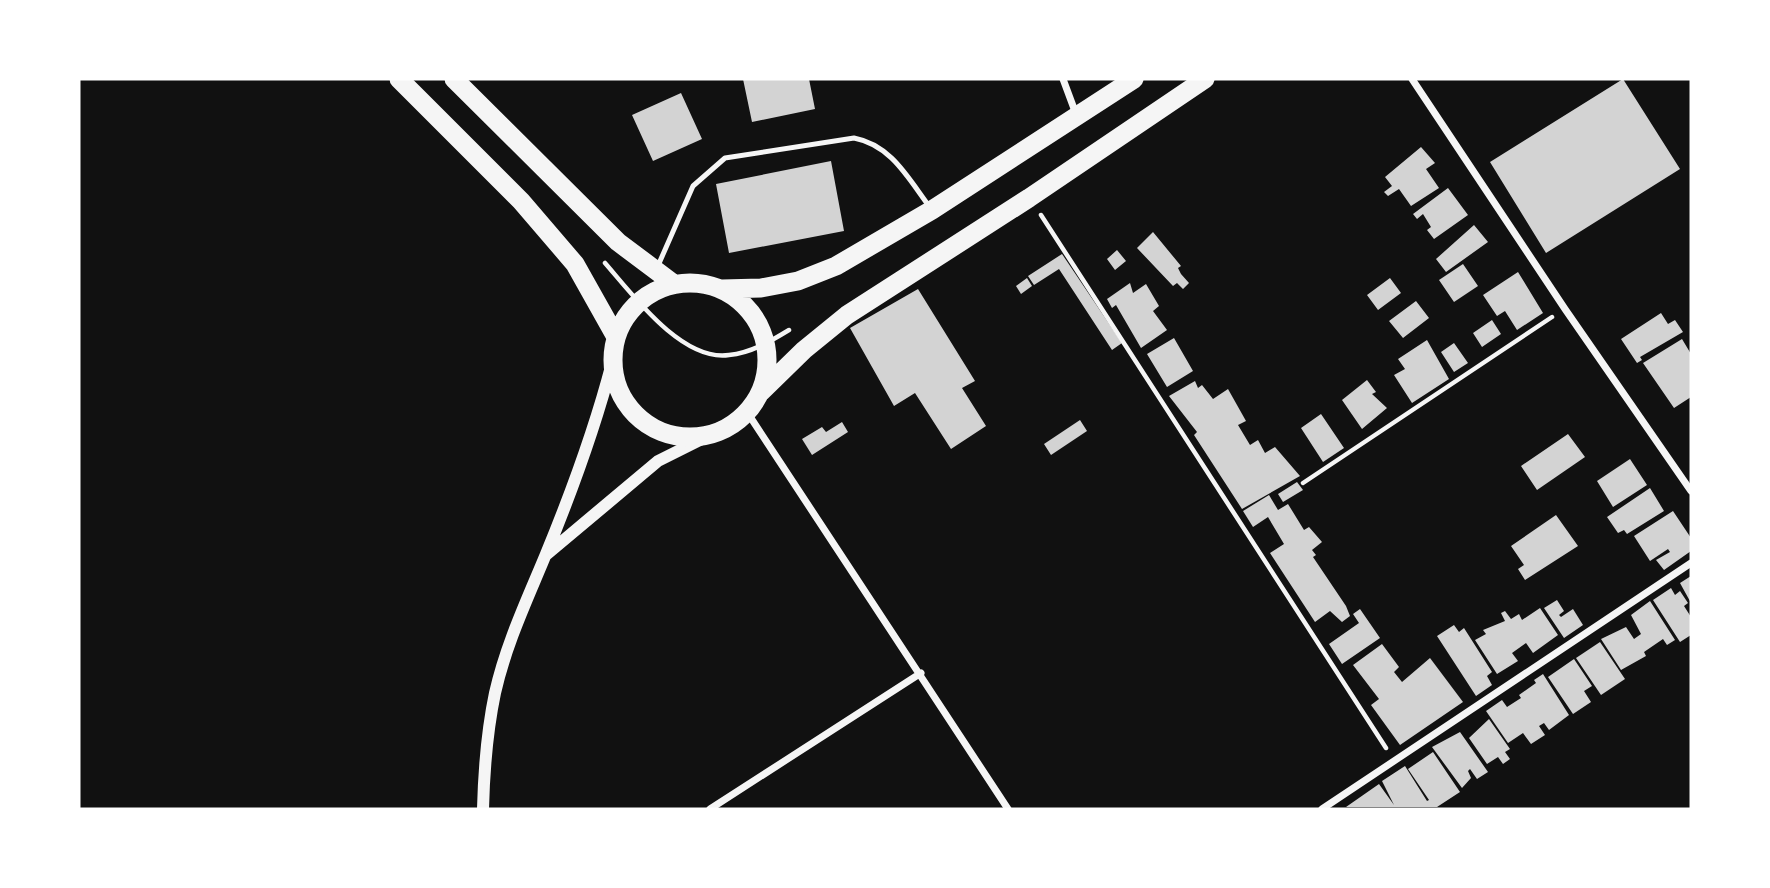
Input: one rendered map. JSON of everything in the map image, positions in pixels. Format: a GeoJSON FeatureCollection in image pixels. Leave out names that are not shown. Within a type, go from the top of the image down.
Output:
{"type":"FeatureCollection","features":[{"type":"Feature","properties":{"kind":"highway"},"geometry":{"type":"LineString","coordinates":[[399,79],[521,201],[575,264],[616,337]]}},
{"type":"Feature","properties":{"kind":"highway"},"geometry":{"type":"LineString","coordinates":[[454,79],[618,242],[674,284]]}},
{"type":"Feature","properties":{"kind":"highway"},"geometry":{"type":"LineString","coordinates":[[1134,79],[932,210],[836,266],[798,281],[761,288],[722,289],[698,283],[674,284],[649,295],[634,308],[616,337],[612,363],[618,389],[632,412],[653,429],[679,438],[706,437],[728,428],[747,412],[761,392],[804,350],[847,316],[1205,79]]}},
{"type":"Feature","properties":{"kind":"highway"},"geometry":{"type":"LineString","coordinates":[[722,289],[742,302],[758,321],[767,356],[761,392]]}},
{"type":"Feature","properties":{"kind":"street"},"geometry":{"type":"LineString","coordinates":[[1063,79],[1077,118]]}},
{"type":"Feature","properties":{"kind":"street"},"geometry":{"type":"LineString","coordinates":[[1412,79],[1564,309],[1691,491]]}},
{"type":"Feature","properties":{"kind":"street"},"geometry":{"type":"LineString","coordinates":[[483,809],[485,768],[495,692],[517,618],[546,555],[596,422],[612,363]]}},
{"type":"Feature","properties":{"kind":"street"},"geometry":{"type":"LineString","coordinates":[[747,412],[1008,809]]}},
{"type":"Feature","properties":{"kind":"street"},"geometry":{"type":"LineString","coordinates":[[546,555],[658,461],[706,437]]}},
{"type":"Feature","properties":{"kind":"street"},"geometry":{"type":"LineString","coordinates":[[1322,809],[1691,563]]}},
{"type":"Feature","properties":{"kind":"street"},"geometry":{"type":"LineString","coordinates":[[710,809],[920,673]]}},
{"type":"Feature","properties":{"kind":"lane"},"geometry":{"type":"LineString","coordinates":[[656,271],[693,186],[725,158],[854,138],[871,141],[889,153],[932,210]]}},
{"type":"Feature","properties":{"kind":"path"},"geometry":{"type":"LineString","coordinates":[[1029,198],[1395,761]]}},
{"type":"Feature","properties":{"kind":"path"},"geometry":{"type":"LineString","coordinates":[[1303,483],[1564,309]]}},
{"type":"Feature","properties":{"kind":"building"},"geometry":{"type":"Polygon","coordinates":[[[743,79],[809,79],[815,109],[752,122],[743,79]]]}},
{"type":"Feature","properties":{"kind":"building"},"geometry":{"type":"Polygon","coordinates":[[[1623,79],[1680,169],[1546,253],[1490,162],[1623,79]]]}},
{"type":"Feature","properties":{"kind":"building"},"geometry":{"type":"Polygon","coordinates":[[[681,93],[702,139],[653,161],[632,115],[681,93]]]}},
{"type":"Feature","properties":{"kind":"building"},"geometry":{"type":"Polygon","coordinates":[[[1421,147],[1435,163],[1426,169],[1439,188],[1411,206],[1399,189],[1388,196],[1384,192],[1392,186],[1385,177],[1421,147]]]}},
{"type":"Feature","properties":{"kind":"building"},"geometry":{"type":"Polygon","coordinates":[[[831,161],[844,231],[729,253],[716,184],[831,161]]]}},
{"type":"Feature","properties":{"kind":"building"},"geometry":{"type":"Polygon","coordinates":[[[1448,188],[1468,215],[1434,239],[1427,230],[1431,227],[1423,214],[1417,219],[1413,214],[1448,188]]]}},
{"type":"Feature","properties":{"kind":"building"},"geometry":{"type":"Polygon","coordinates":[[[1474,225],[1488,242],[1446,272],[1436,259],[1474,225]]]}},
{"type":"Feature","properties":{"kind":"building"},"geometry":{"type":"Polygon","coordinates":[[[1153,232],[1181,266],[1178,268],[1189,283],[1183,289],[1177,283],[1173,286],[1137,248],[1153,232]]]}},
{"type":"Feature","properties":{"kind":"building"},"geometry":{"type":"Polygon","coordinates":[[[1117,250],[1126,261],[1115,270],[1107,259],[1117,250]]]}},
{"type":"Feature","properties":{"kind":"building"},"geometry":{"type":"Polygon","coordinates":[[[1062,254],[1122,343],[1112,350],[1059,269],[1034,285],[1028,276],[1062,254]]]}},
{"type":"Feature","properties":{"kind":"building"},"geometry":{"type":"Polygon","coordinates":[[[1463,264],[1478,286],[1454,302],[1439,280],[1463,264]]]}},
{"type":"Feature","properties":{"kind":"building"},"geometry":{"type":"Polygon","coordinates":[[[1518,272],[1543,313],[1517,330],[1505,311],[1497,316],[1483,295],[1518,272]]]}},
{"type":"Feature","properties":{"kind":"building"},"geometry":{"type":"Polygon","coordinates":[[[1027,278],[1032,286],[1021,294],[1016,286],[1027,278]]]}},
{"type":"Feature","properties":{"kind":"building"},"geometry":{"type":"Polygon","coordinates":[[[1390,278],[1401,293],[1378,310],[1367,295],[1390,278]]]}},
{"type":"Feature","properties":{"kind":"building"},"geometry":{"type":"Polygon","coordinates":[[[1130,283],[1133,293],[1146,284],[1159,306],[1153,311],[1167,330],[1141,348],[1116,305],[1112,308],[1107,299],[1130,283]]]}},
{"type":"Feature","properties":{"kind":"building"},"geometry":{"type":"Polygon","coordinates":[[[918,289],[975,381],[962,388],[986,426],[951,449],[915,393],[894,406],[850,328],[918,289]]]}},
{"type":"Feature","properties":{"kind":"building"},"geometry":{"type":"Polygon","coordinates":[[[1416,301],[1429,318],[1403,338],[1389,321],[1416,301]]]}},
{"type":"Feature","properties":{"kind":"building"},"geometry":{"type":"Polygon","coordinates":[[[1661,313],[1668,324],[1675,320],[1683,332],[1640,357],[1642,360],[1637,363],[1621,339],[1661,313]]]}},
{"type":"Feature","properties":{"kind":"building"},"geometry":{"type":"Polygon","coordinates":[[[1492,320],[1501,334],[1482,347],[1473,333],[1492,320]]]}},
{"type":"Feature","properties":{"kind":"building"},"geometry":{"type":"Polygon","coordinates":[[[1174,338],[1193,371],[1167,387],[1147,354],[1174,338]]]}},
{"type":"Feature","properties":{"kind":"building"},"geometry":{"type":"Polygon","coordinates":[[[1682,339],[1691,354],[1691,397],[1674,408],[1643,363],[1682,339]]]}},
{"type":"Feature","properties":{"kind":"building"},"geometry":{"type":"Polygon","coordinates":[[[1427,340],[1449,379],[1412,403],[1394,375],[1405,369],[1398,359],[1427,340]]]}},
{"type":"Feature","properties":{"kind":"building"},"geometry":{"type":"Polygon","coordinates":[[[1454,343],[1468,363],[1454,372],[1441,352],[1454,343]]]}},
{"type":"Feature","properties":{"kind":"building"},"geometry":{"type":"Polygon","coordinates":[[[1367,380],[1376,392],[1372,394],[1387,408],[1362,429],[1342,400],[1367,380]]]}},
{"type":"Feature","properties":{"kind":"building"},"geometry":{"type":"Polygon","coordinates":[[[1195,381],[1198,388],[1202,385],[1213,399],[1228,389],[1246,421],[1238,425],[1250,445],[1258,440],[1265,453],[1275,447],[1300,476],[1242,509],[1194,435],[1197,432],[1169,396],[1195,381]]]}},
{"type":"Feature","properties":{"kind":"building"},"geometry":{"type":"Polygon","coordinates":[[[1321,414],[1344,448],[1323,462],[1301,428],[1321,414]]]}},
{"type":"Feature","properties":{"kind":"building"},"geometry":{"type":"Polygon","coordinates":[[[1080,420],[1087,431],[1051,455],[1044,444],[1080,420]]]}},
{"type":"Feature","properties":{"kind":"building"},"geometry":{"type":"Polygon","coordinates":[[[842,422],[848,432],[812,455],[802,439],[822,427],[826,432],[842,422]]]}},
{"type":"Feature","properties":{"kind":"building"},"geometry":{"type":"Polygon","coordinates":[[[1568,434],[1585,457],[1537,490],[1521,466],[1568,434]]]}},
{"type":"Feature","properties":{"kind":"building"},"geometry":{"type":"Polygon","coordinates":[[[1630,459],[1647,485],[1613,507],[1597,481],[1630,459]]]}},
{"type":"Feature","properties":{"kind":"building"},"geometry":{"type":"Polygon","coordinates":[[[1297,482],[1303,490],[1283,502],[1278,494],[1297,482]]]}},
{"type":"Feature","properties":{"kind":"building"},"geometry":{"type":"Polygon","coordinates":[[[1650,488],[1664,511],[1627,534],[1624,530],[1618,533],[1607,517],[1650,488]]]}},
{"type":"Feature","properties":{"kind":"building"},"geometry":{"type":"Polygon","coordinates":[[[1269,495],[1278,510],[1288,504],[1304,530],[1309,527],[1322,542],[1312,550],[1316,555],[1313,557],[1346,606],[1350,616],[1342,622],[1330,611],[1315,622],[1270,553],[1284,544],[1268,517],[1253,527],[1243,511],[1269,495]]]}},
{"type":"Feature","properties":{"kind":"building"},"geometry":{"type":"Polygon","coordinates":[[[1673,511],[1691,538],[1691,551],[1664,570],[1656,560],[1670,552],[1668,549],[1650,561],[1634,536],[1673,511]]]}},
{"type":"Feature","properties":{"kind":"building"},"geometry":{"type":"Polygon","coordinates":[[[1556,515],[1578,546],[1525,580],[1518,569],[1524,565],[1511,546],[1556,515]]]}},
{"type":"Feature","properties":{"kind":"building"},"geometry":{"type":"Polygon","coordinates":[[[1691,576],[1691,603],[1680,583],[1691,576]]]}},
{"type":"Feature","properties":{"kind":"building"},"geometry":{"type":"Polygon","coordinates":[[[1671,588],[1675,595],[1680,591],[1688,603],[1684,606],[1691,617],[1691,635],[1680,642],[1653,600],[1671,588]]]}},
{"type":"Feature","properties":{"kind":"building"},"geometry":{"type":"Polygon","coordinates":[[[1557,600],[1564,611],[1559,615],[1561,617],[1573,609],[1583,625],[1564,638],[1544,608],[1557,600]]]}},
{"type":"Feature","properties":{"kind":"building"},"geometry":{"type":"Polygon","coordinates":[[[1650,601],[1675,640],[1667,645],[1663,639],[1644,652],[1646,656],[1621,670],[1601,639],[1626,627],[1634,639],[1641,634],[1631,615],[1650,601]]]}},
{"type":"Feature","properties":{"kind":"building"},"geometry":{"type":"Polygon","coordinates":[[[1540,608],[1558,635],[1533,653],[1526,643],[1512,653],[1518,661],[1497,674],[1475,640],[1486,634],[1483,630],[1505,621],[1501,613],[1505,611],[1511,619],[1519,614],[1522,620],[1540,608]]]}},
{"type":"Feature","properties":{"kind":"building"},"geometry":{"type":"Polygon","coordinates":[[[1360,609],[1380,638],[1342,664],[1329,644],[1359,623],[1353,614],[1360,609]]]}},
{"type":"Feature","properties":{"kind":"building"},"geometry":{"type":"Polygon","coordinates":[[[1454,625],[1459,632],[1464,628],[1492,672],[1487,676],[1492,685],[1476,696],[1437,636],[1454,625]]]}},
{"type":"Feature","properties":{"kind":"building"},"geometry":{"type":"Polygon","coordinates":[[[1600,642],[1625,679],[1601,695],[1576,658],[1600,642]]]}},
{"type":"Feature","properties":{"kind":"building"},"geometry":{"type":"Polygon","coordinates":[[[1382,644],[1399,667],[1394,672],[1402,682],[1430,658],[1463,702],[1400,745],[1371,705],[1379,699],[1353,665],[1382,644]]]}},
{"type":"Feature","properties":{"kind":"building"},"geometry":{"type":"Polygon","coordinates":[[[1574,659],[1592,686],[1584,691],[1591,702],[1573,714],[1548,677],[1574,659]]]}},
{"type":"Feature","properties":{"kind":"building"},"geometry":{"type":"Polygon","coordinates":[[[1543,674],[1569,715],[1549,730],[1544,723],[1539,726],[1545,735],[1531,744],[1523,733],[1508,743],[1486,711],[1502,700],[1507,707],[1521,698],[1519,695],[1536,683],[1534,680],[1543,674]]]}},
{"type":"Feature","properties":{"kind":"building"},"geometry":{"type":"Polygon","coordinates":[[[1489,719],[1510,749],[1505,752],[1510,759],[1503,764],[1498,757],[1487,764],[1469,738],[1489,719]]]}},
{"type":"Feature","properties":{"kind":"building"},"geometry":{"type":"Polygon","coordinates":[[[1460,732],[1488,772],[1477,779],[1470,769],[1468,771],[1471,778],[1462,788],[1432,747],[1460,732]]]}},
{"type":"Feature","properties":{"kind":"building"},"geometry":{"type":"Polygon","coordinates":[[[1433,752],[1460,792],[1437,807],[1346,807],[1379,784],[1394,805],[1382,781],[1405,766],[1427,801],[1429,800],[1408,769],[1433,752]]]}}]}
